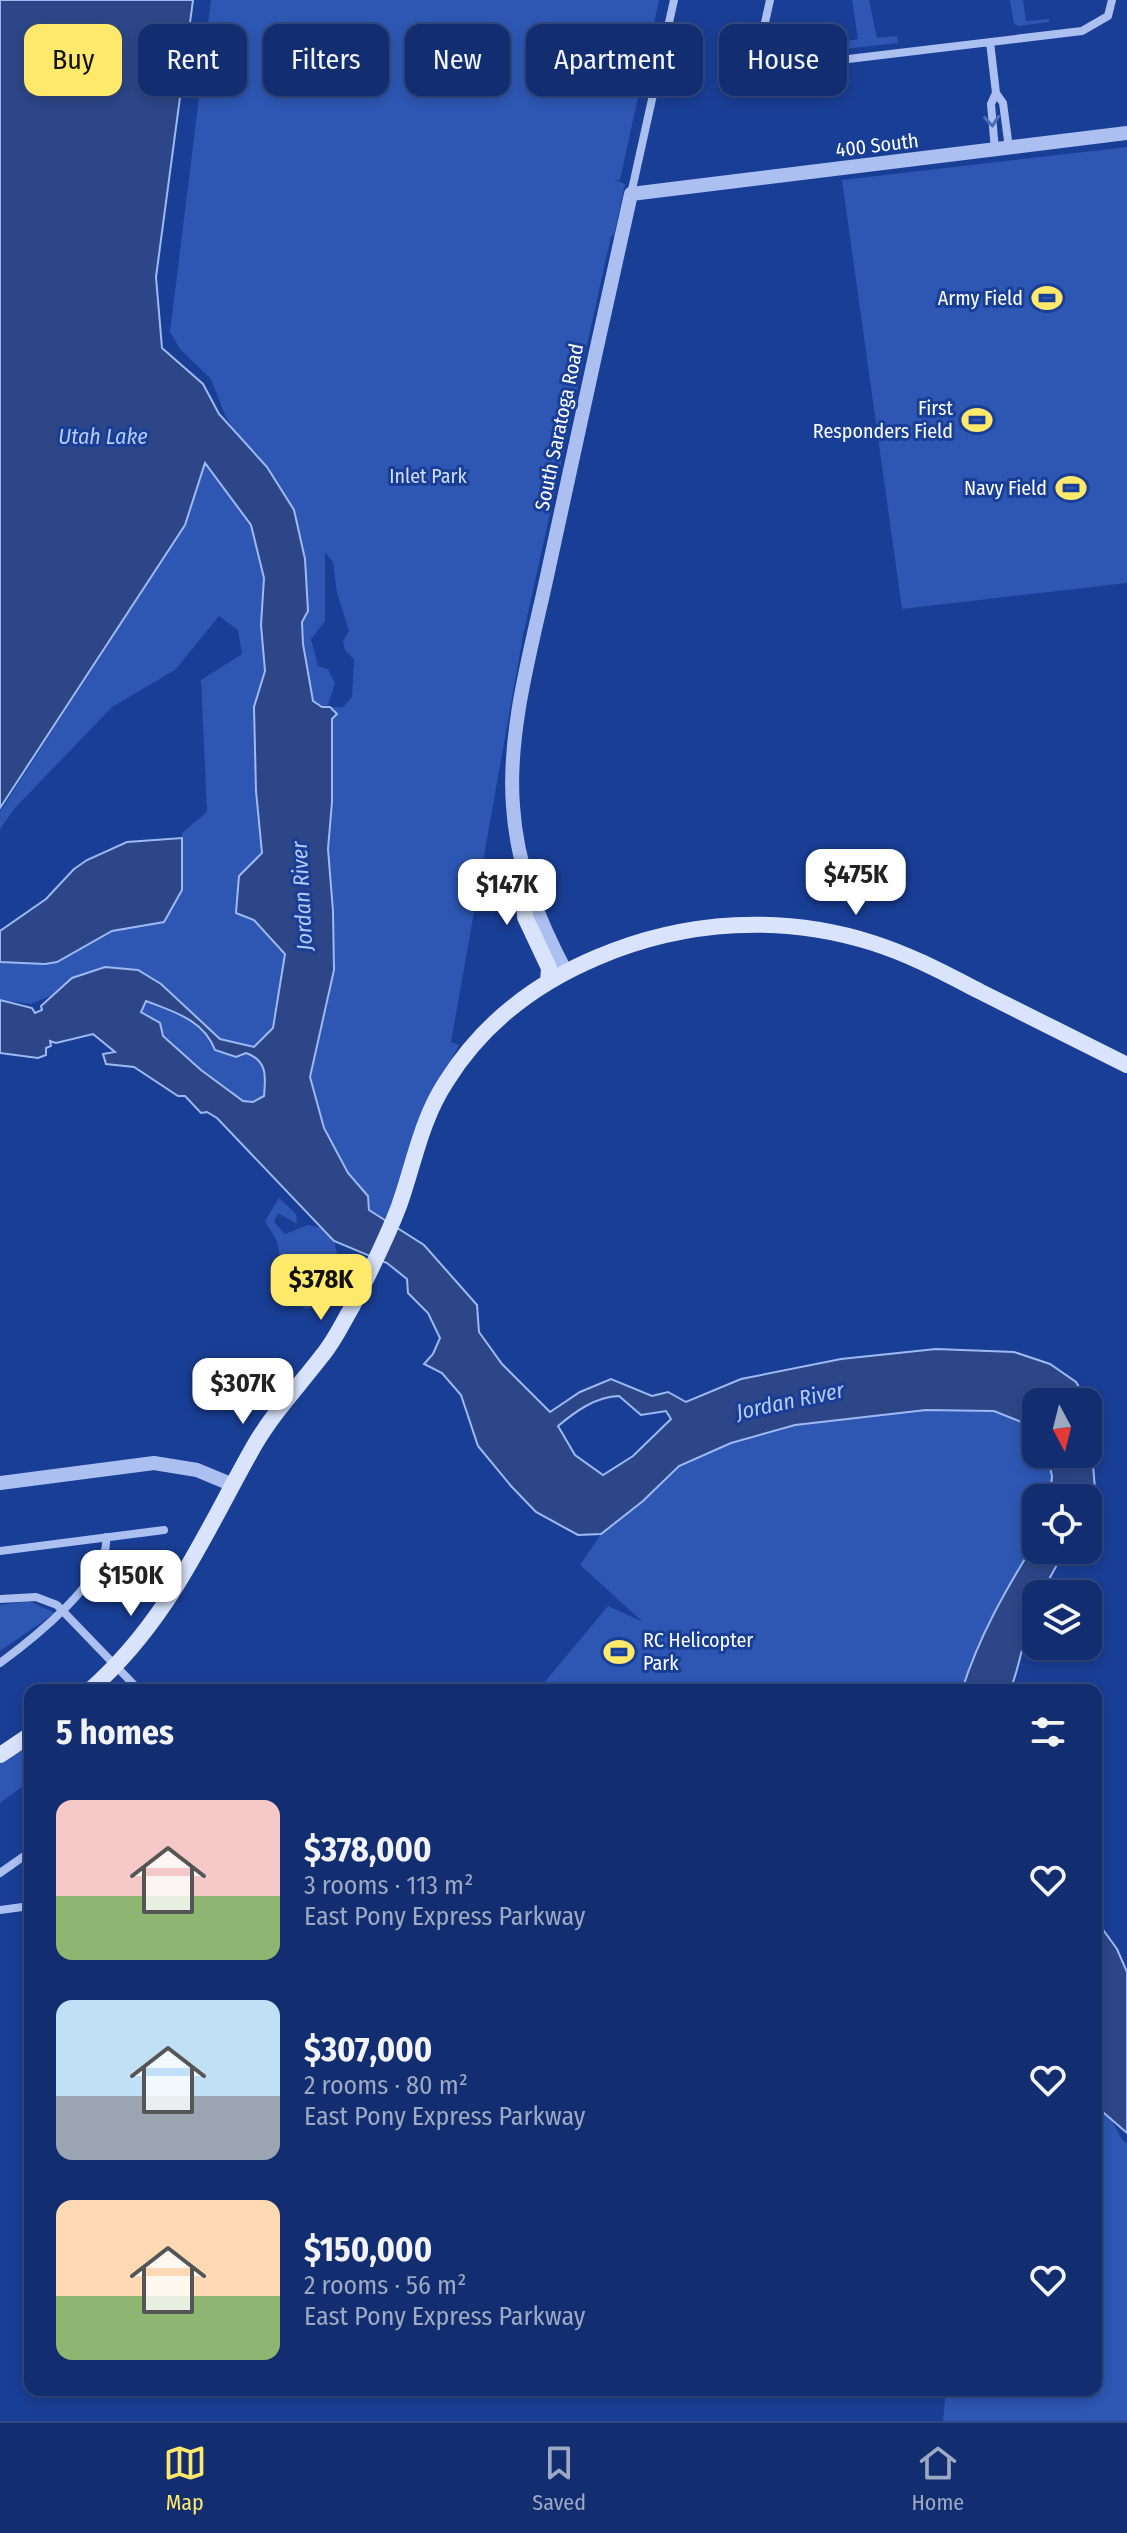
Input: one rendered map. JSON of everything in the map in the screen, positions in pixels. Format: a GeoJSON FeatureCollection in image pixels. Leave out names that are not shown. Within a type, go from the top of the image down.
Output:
{"type":"FeatureCollection","features":[{"type":"Feature","properties":{"kind":"main road"},"geometry":{"type":"LineString","coordinates":[[523,870],[525,917],[549,968],[548,982]]}},
{"type":"Feature","properties":{"kind":"main road"},"geometry":{"type":"LineString","coordinates":[[192,1562],[271,1419],[328,1348],[373,1265],[393,1220],[423,1127],[446,1081],[466,1053],[500,1017],[566,972],[626,946],[696,929],[755,924],[829,931],[870,942],[924,963],[1127,1065]]}},
{"type":"Feature","properties":{"kind":"main road"},"geometry":{"type":"LineString","coordinates":[[96,1684],[156,1617],[224,1518],[291,1394]]}},
{"type":"Feature","properties":{"kind":"main road"},"geometry":{"type":"LineString","coordinates":[[0,1755],[24,1739]]}},
{"type":"Feature","properties":{"kind":"street","name":"South Saratoga Road"},"geometry":{"type":"LineString","coordinates":[[566,972],[542,925],[523,870],[513,803],[517,726],[674,0]]}},
{"type":"Feature","properties":{"kind":"street"},"geometry":{"type":"LineString","coordinates":[[770,0],[764,27],[769,57],[798,65],[1082,31],[1108,16],[1112,0]]}},
{"type":"Feature","properties":{"kind":"street"},"geometry":{"type":"LineString","coordinates":[[990,42],[996,93],[991,104],[1002,149]]}},
{"type":"Feature","properties":{"kind":"street","name":"400 South"},"geometry":{"type":"LineString","coordinates":[[631,194],[1127,133]]}},
{"type":"Feature","properties":{"kind":"street"},"geometry":{"type":"LineString","coordinates":[[0,1483],[154,1463],[197,1470],[233,1485]]}},
{"type":"Feature","properties":{"kind":"street"},"geometry":{"type":"LineString","coordinates":[[0,1551],[164,1530]]}},
{"type":"Feature","properties":{"kind":"street"},"geometry":{"type":"LineString","coordinates":[[0,1663],[42,1631],[63,1610],[105,1557],[106,1537]]}},
{"type":"Feature","properties":{"kind":"street"},"geometry":{"type":"LineString","coordinates":[[0,1599],[36,1597],[52,1602],[133,1684]]}},
{"type":"Feature","properties":{"kind":"street"},"geometry":{"type":"LineString","coordinates":[[0,1873],[24,1856]]}},
{"type":"Feature","properties":{"kind":"street"},"geometry":{"type":"LineString","coordinates":[[0,1910],[24,1907]]}},
{"type":"Feature","properties":{"kind":"green space","name":"Inlet Park"},"geometry":{"type":"Polygon","coordinates":[[[211,0],[659,0],[654,24],[526,24],[526,96],[638,96],[620,180],[613,179],[625,184],[523,636],[451,1042],[459,1045],[421,1115],[396,1195],[384,1220],[369,1210],[368,1196],[348,1173],[324,1128],[310,1077],[320,1029],[333,911],[328,849],[332,802],[332,719],[337,714],[330,707],[343,707],[352,697],[354,659],[345,650],[343,641],[349,631],[337,593],[333,562],[325,552],[325,621],[311,639],[318,666],[328,669],[335,683],[328,705],[322,707],[313,701],[267,467],[234,430],[211,379],[180,349],[170,332],[199,96],[247,96],[247,24],[208,24],[211,0]]]}},
{"type":"Feature","properties":{"kind":"green space"},"geometry":{"type":"Polygon","coordinates":[[[852,0],[869,0],[877,38],[897,36],[898,43],[847,49],[847,41],[858,39],[852,0]]]}},
{"type":"Feature","properties":{"kind":"green space"},"geometry":{"type":"Polygon","coordinates":[[[1010,0],[1023,0],[1026,21],[1049,19],[1049,22],[1014,24],[1010,0]]]}},
{"type":"Feature","properties":{"kind":"green space"},"geometry":{"type":"Polygon","coordinates":[[[1127,147],[1127,583],[902,609],[842,180],[1127,147]]]}},
{"type":"Feature","properties":{"kind":"green space"},"geometry":{"type":"Polygon","coordinates":[[[204,462],[251,525],[264,578],[261,625],[265,671],[254,707],[256,791],[262,853],[239,876],[254,920],[285,954],[273,1028],[254,1047],[220,1039],[161,984],[138,970],[105,967],[72,978],[55,994],[31,1004],[0,1000],[0,961],[57,961],[112,931],[165,922],[182,890],[182,833],[207,812],[201,680],[242,654],[238,630],[219,616],[175,670],[112,707],[15,808],[0,829],[0,812],[185,525],[204,462]]]}},
{"type":"Feature","properties":{"kind":"green space"},"geometry":{"type":"Polygon","coordinates":[[[146,1001],[198,1024],[210,1036],[256,1057],[264,1065],[264,1096],[253,1102],[243,1101],[201,1070],[163,1036],[160,1023],[140,1012],[146,1001]]]}},
{"type":"Feature","properties":{"kind":"green space"},"geometry":{"type":"Polygon","coordinates":[[[279,1198],[296,1214],[297,1224],[278,1213],[274,1222],[285,1234],[308,1225],[322,1228],[334,1241],[343,1279],[337,1304],[306,1309],[287,1298],[277,1241],[265,1221],[279,1198]]]}},
{"type":"Feature","properties":{"kind":"green space"},"geometry":{"type":"Polygon","coordinates":[[[926,1410],[996,1412],[1022,1423],[1022,1468],[1050,1468],[1051,1484],[1022,1484],[1022,1564],[1000,1599],[970,1663],[964,1684],[543,1684],[608,1606],[643,1622],[580,1565],[601,1534],[643,1501],[679,1466],[731,1443],[795,1425],[926,1410]]]}},
{"type":"Feature","properties":{"kind":"green space"},"geometry":{"type":"Polygon","coordinates":[[[29,1601],[55,1613],[0,1651],[0,1605],[29,1601]]]}},
{"type":"Feature","properties":{"kind":"green space"},"geometry":{"type":"Polygon","coordinates":[[[24,1747],[24,1785],[0,1803],[0,1764],[24,1747]]]}},
{"type":"Feature","properties":{"kind":"green space"},"geometry":{"type":"Polygon","coordinates":[[[1102,2104],[1127,2143],[1127,2421],[943,2421],[945,2396],[1102,2396],[1102,2104]]]}},
{"type":"Feature","properties":{"kind":"water"},"geometry":{"type":"Polygon","coordinates":[[[0,0],[193,0],[190,24],[138,24],[138,96],[180,96],[156,277],[162,348],[203,384],[219,414],[267,467],[294,510],[305,559],[308,611],[302,622],[303,644],[313,701],[322,707],[330,707],[337,714],[332,719],[332,802],[328,849],[334,970],[310,1077],[324,1128],[348,1173],[368,1196],[369,1210],[424,1245],[477,1305],[479,1332],[502,1364],[550,1412],[580,1392],[611,1379],[652,1396],[668,1392],[686,1402],[741,1379],[841,1359],[936,1349],[1014,1352],[1050,1364],[1080,1388],[1022,1388],[1022,1422],[994,1411],[926,1410],[795,1425],[731,1443],[679,1466],[643,1501],[601,1534],[578,1535],[536,1512],[478,1446],[461,1395],[442,1373],[424,1364],[433,1354],[440,1338],[428,1313],[408,1293],[407,1279],[387,1263],[334,1241],[217,1118],[207,1112],[201,1113],[185,1096],[178,1096],[134,1067],[106,1064],[103,1054],[115,1052],[93,1034],[56,1043],[50,1041],[46,1055],[38,1058],[0,1053],[0,1000],[32,1008],[35,1013],[42,1010],[41,1006],[72,978],[105,967],[138,970],[161,984],[220,1039],[254,1047],[273,1028],[285,954],[254,920],[236,913],[239,876],[262,853],[256,791],[254,707],[265,671],[261,625],[264,578],[251,525],[205,463],[185,525],[0,808],[0,0]],[[146,1001],[141,1012],[160,1023],[163,1036],[201,1070],[243,1101],[253,1102],[264,1096],[265,1075],[258,1060],[246,1053],[236,1057],[215,1050],[204,1031],[177,1013],[146,1001]],[[619,1396],[610,1397],[579,1410],[558,1426],[575,1455],[603,1475],[633,1456],[671,1419],[666,1411],[641,1415],[619,1396]]]}},
{"type":"Feature","properties":{"kind":"water"},"geometry":{"type":"Polygon","coordinates":[[[182,838],[182,890],[164,922],[112,931],[57,962],[0,962],[0,931],[46,899],[74,869],[87,860],[127,842],[182,838]]]}},
{"type":"Feature","properties":{"kind":"water"},"geometry":{"type":"Polygon","coordinates":[[[1050,1468],[1093,1468],[1095,1484],[1051,1484],[1050,1468]]]}},
{"type":"Feature","properties":{"kind":"water"},"geometry":{"type":"Polygon","coordinates":[[[1022,1564],[1057,1564],[1049,1580],[1022,1580],[1022,1648],[1012,1684],[964,1684],[994,1613],[1022,1564]]]}},
{"type":"Feature","properties":{"kind":"water"},"geometry":{"type":"Polygon","coordinates":[[[1102,1928],[1117,1949],[1127,1972],[1127,2133],[1102,2111],[1102,1928]]]}},
{"type":"Feature","properties":{"kind":"place","name":"Army Field"},"geometry":{"type":"Point","coordinates":[1047,298]}},
{"type":"Feature","properties":{"kind":"place","name":"First Responders Field"},"geometry":{"type":"Point","coordinates":[977,420]}},
{"type":"Feature","properties":{"kind":"place","name":"Navy Field"},"geometry":{"type":"Point","coordinates":[1071,488]}},
{"type":"Feature","properties":{"kind":"place","name":"RC Helicopter Park"},"geometry":{"type":"Point","coordinates":[619,1652]}},
{"type":"Feature","properties":{"kind":"water label","name":"Utah Lake"},"geometry":{"type":"Point","coordinates":[103,436]}},
{"type":"Feature","properties":{"kind":"water label","name":"Jordan River"},"geometry":{"type":"Point","coordinates":[302,896]}},
{"type":"Feature","properties":{"kind":"water label","name":"Jordan River"},"geometry":{"type":"Point","coordinates":[790,1401]}}]}
